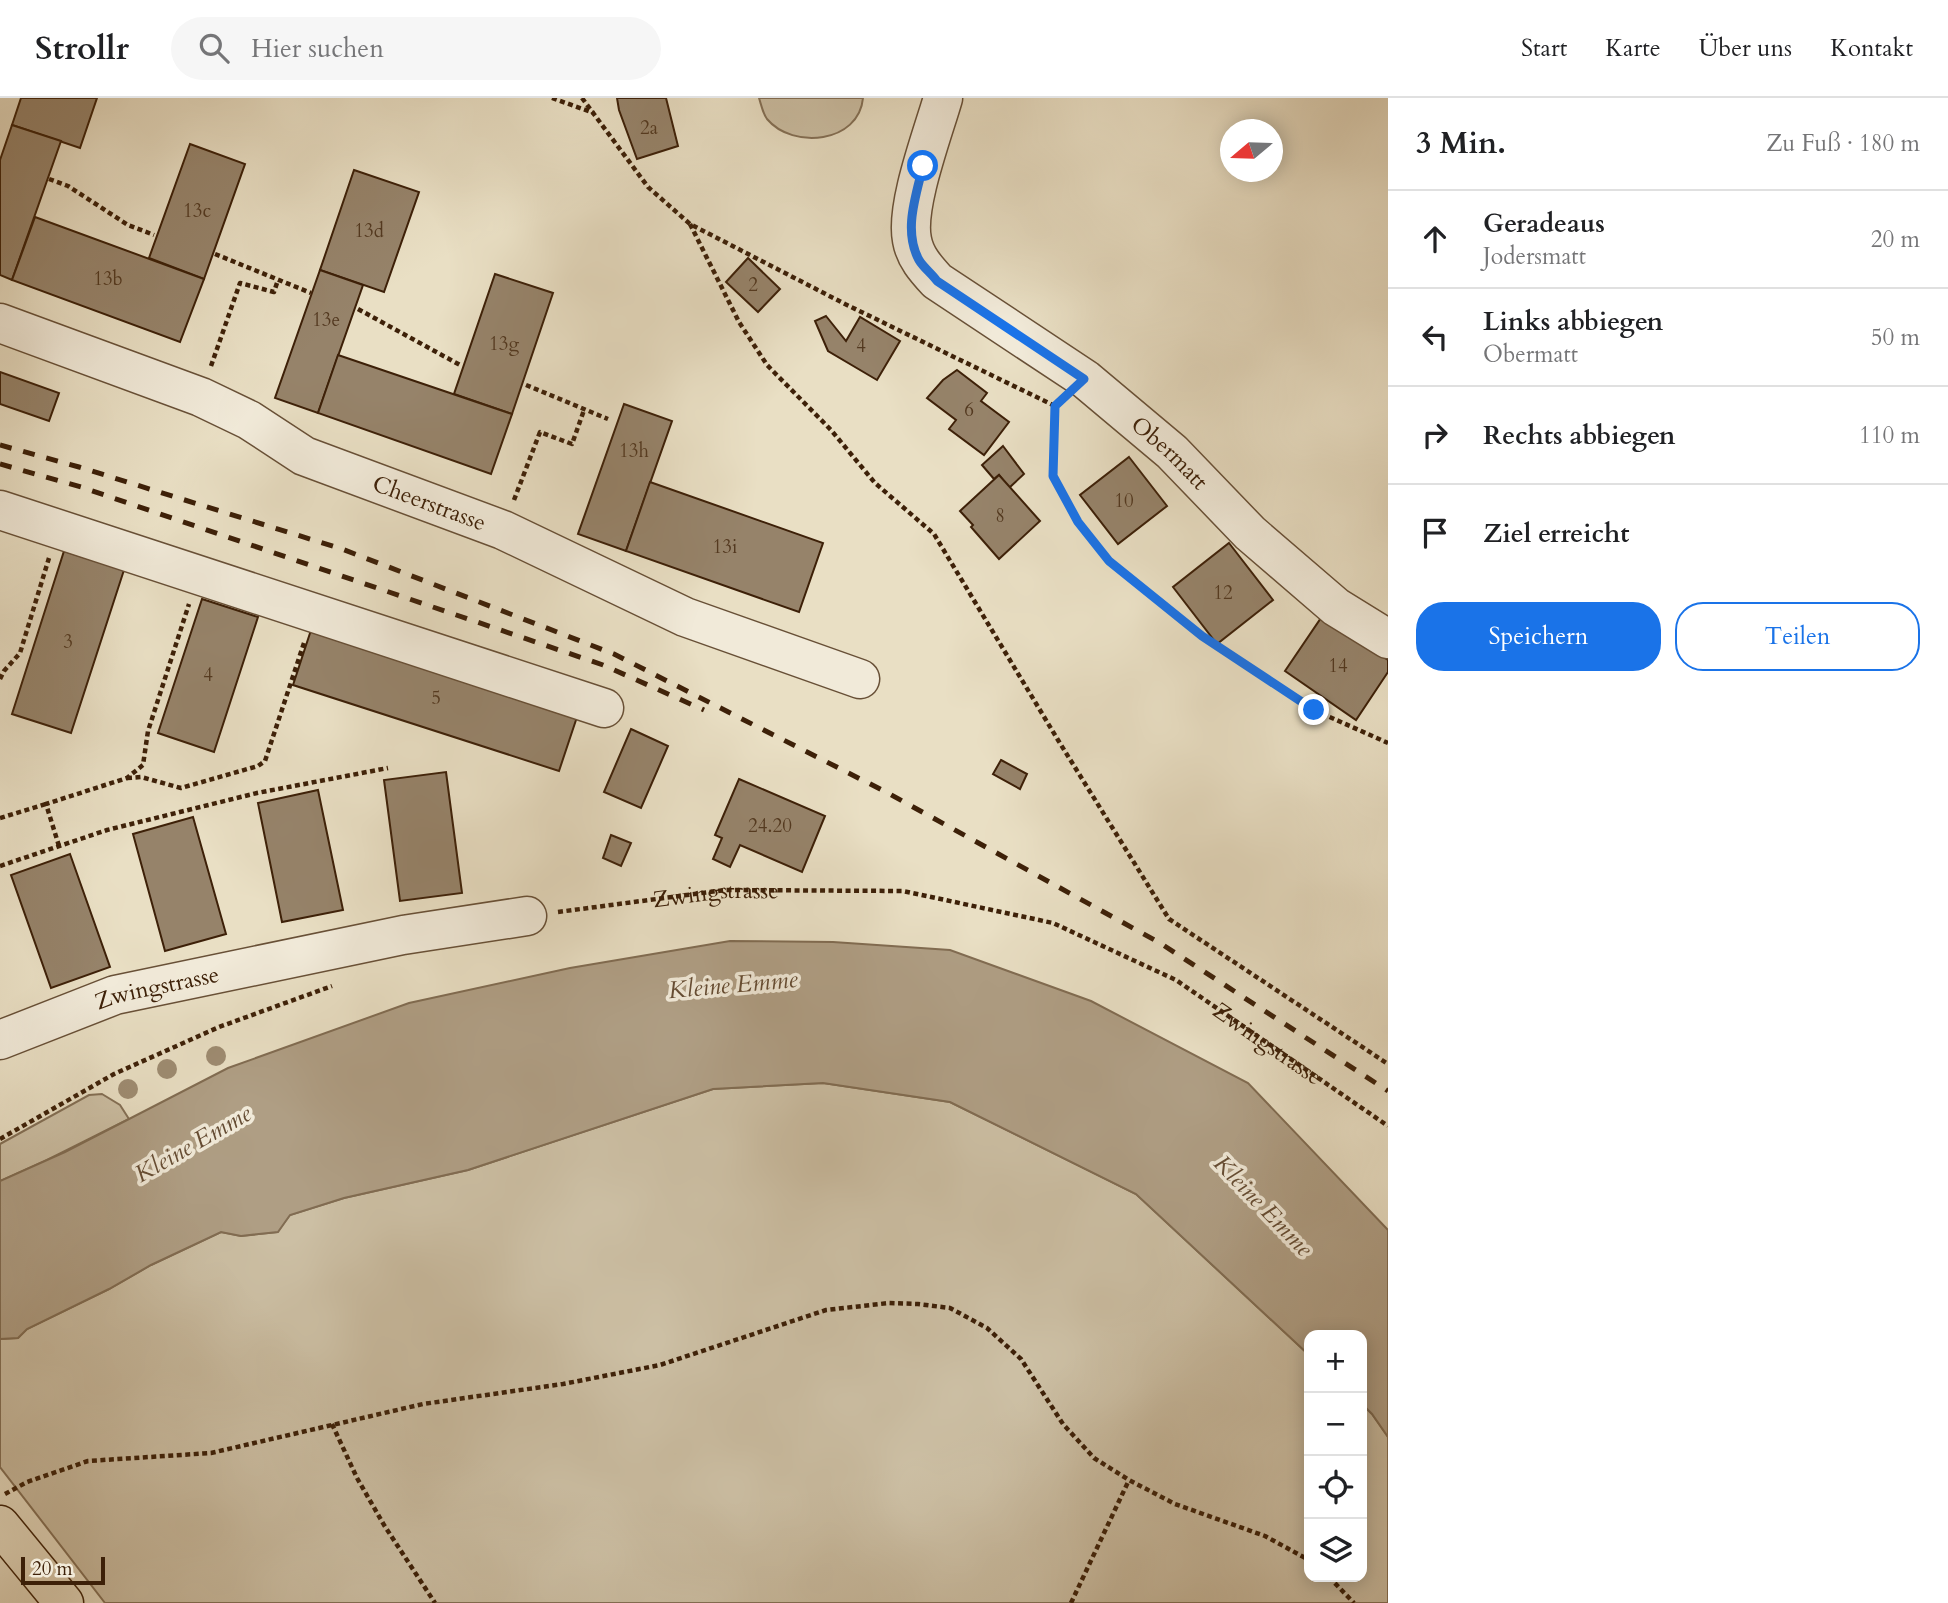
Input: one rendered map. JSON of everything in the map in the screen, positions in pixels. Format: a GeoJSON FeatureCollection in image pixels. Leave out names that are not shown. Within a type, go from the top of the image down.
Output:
{"type":"FeatureCollection","features":[{"type":"Feature","properties":{"kind":"main road"},"geometry":{"type":"LineString","coordinates":[[4,1508],[64,1603]]}},
{"type":"Feature","properties":{"kind":"street","name":"Obermatt"},"geometry":{"type":"LineString","coordinates":[[943,98],[913,209],[912,239],[920,261],[937,281],[1084,379],[1172,452],[1250,533],[1288,566],[1336,607],[1388,639]]}},
{"type":"Feature","properties":{"kind":"street","name":"Cheerstrasse"},"geometry":{"type":"LineString","coordinates":[[0,323],[201,397],[249,420],[304,456],[503,530],[685,617],[860,679]]}},
{"type":"Feature","properties":{"kind":"street"},"geometry":{"type":"LineString","coordinates":[[0,510],[604,708]]}},
{"type":"Feature","properties":{"kind":"street","name":"Zwingstrasse"},"geometry":{"type":"LineString","coordinates":[[0,1040],[115,995],[403,935],[527,916]]}},
{"type":"Feature","properties":{"kind":"path"},"geometry":{"type":"LineString","coordinates":[[552,98],[595,113]]}},
{"type":"Feature","properties":{"kind":"path"},"geometry":{"type":"LineString","coordinates":[[582,98],[648,187],[690,224],[845,304],[1055,406]]}},
{"type":"Feature","properties":{"kind":"path"},"geometry":{"type":"LineString","coordinates":[[49,178],[68,186],[128,225],[154,235]]}},
{"type":"Feature","properties":{"kind":"path"},"geometry":{"type":"LineString","coordinates":[[690,224],[739,322],[767,365],[831,430],[875,483],[934,534],[1169,919],[1388,1064]]}},
{"type":"Feature","properties":{"kind":"path"},"geometry":{"type":"LineString","coordinates":[[215,254],[311,293]]}},
{"type":"Feature","properties":{"kind":"path"},"geometry":{"type":"LineString","coordinates":[[201,397],[240,282],[274,292],[278,280]]}},
{"type":"Feature","properties":{"kind":"path"},"geometry":{"type":"LineString","coordinates":[[358,309],[460,365]]}},
{"type":"Feature","properties":{"kind":"path"},"geometry":{"type":"LineString","coordinates":[[1084,379],[1055,406],[1053,476],[1078,522],[1109,561],[1202,636],[1314,710],[1388,743]]}},
{"type":"Feature","properties":{"kind":"path"},"geometry":{"type":"LineString","coordinates":[[526,385],[608,419]]}},
{"type":"Feature","properties":{"kind":"path"},"geometry":{"type":"LineString","coordinates":[[503,530],[540,432],[572,444],[584,410]]}},
{"type":"Feature","properties":{"kind":"path"},"geometry":{"type":"LineString","coordinates":[[0,679],[20,653],[58,529]]}},
{"type":"Feature","properties":{"kind":"path"},"geometry":{"type":"LineString","coordinates":[[127,778],[143,765],[148,731],[198,575]]}},
{"type":"Feature","properties":{"kind":"path"},"geometry":{"type":"LineString","coordinates":[[0,818],[127,778],[141,777],[181,788],[258,766],[265,761],[314,613]]}},
{"type":"Feature","properties":{"kind":"path"},"geometry":{"type":"LineString","coordinates":[[0,866],[107,830],[245,796],[388,768]]}},
{"type":"Feature","properties":{"kind":"path"},"geometry":{"type":"LineString","coordinates":[[46,804],[59,846]]}},
{"type":"Feature","properties":{"kind":"path","name":"Zwingstrasse"},"geometry":{"type":"LineString","coordinates":[[527,916],[725,890],[903,891],[1053,923],[1176,981],[1388,1126]]}},
{"type":"Feature","properties":{"kind":"path"},"geometry":{"type":"LineString","coordinates":[[0,1139],[114,1074],[219,1027],[344,982]]}},
{"type":"Feature","properties":{"kind":"path"},"geometry":{"type":"LineString","coordinates":[[4,1508],[27,1482],[88,1461],[211,1453],[423,1404],[563,1384],[660,1365],[826,1310],[889,1303],[918,1304],[950,1308],[987,1328],[1021,1359],[1063,1424],[1094,1458],[1175,1504],[1265,1536],[1304,1557]]}},
{"type":"Feature","properties":{"kind":"path"},"geometry":{"type":"LineString","coordinates":[[332,1424],[357,1478],[384,1525],[435,1603]]}},
{"type":"Feature","properties":{"kind":"path"},"geometry":{"type":"LineString","coordinates":[[1071,1603],[1129,1480]]}},
{"type":"Feature","properties":{"kind":"path"},"geometry":{"type":"LineString","coordinates":[[1334,1582],[1354,1603]]}},
{"type":"Feature","properties":{"kind":"shaded area"},"geometry":{"type":"Polygon","coordinates":[[[759,98],[863,98],[859,113],[850,125],[838,133],[808,138],[778,129],[767,119],[759,98]]]}},
{"type":"Feature","properties":{"kind":"shaded area"},"geometry":{"type":"Polygon","coordinates":[[[823,1083],[950,1102],[1136,1194],[1304,1350],[1304,1582],[1367,1582],[1367,1409],[1388,1437],[1388,1603],[105,1603],[0,1467],[0,1339],[18,1338],[27,1329],[221,1232],[241,1236],[277,1232],[290,1215],[344,1198],[468,1170],[713,1089],[823,1083]]]}},
{"type":"Feature","properties":{"kind":"shaded area"},"geometry":{"type":"Polygon","coordinates":[[[102,1094],[120,1105],[129,1119],[0,1181],[0,1144],[89,1095],[102,1094]]]}},
{"type":"Feature","properties":{"kind":"water","name":"Kleine Emme"},"geometry":{"type":"Polygon","coordinates":[[[730,941],[833,942],[950,950],[1091,1001],[1248,1083],[1388,1230],[1388,1437],[1367,1409],[1367,1330],[1304,1330],[1304,1350],[1136,1194],[950,1102],[823,1083],[713,1089],[468,1170],[344,1198],[290,1215],[278,1232],[241,1236],[221,1232],[27,1329],[18,1338],[0,1339],[0,1181],[65,1152],[228,1068],[409,1003],[570,968],[730,941]]]}},
{"type":"Feature","properties":{"kind":"building"},"geometry":{"type":"Polygon","coordinates":[[[21,98],[97,98],[80,148],[12,125],[21,98]]]}},
{"type":"Feature","properties":{"kind":"building"},"geometry":{"type":"Polygon","coordinates":[[[617,98],[666,98],[678,146],[637,159],[617,98]]]}},
{"type":"Feature","properties":{"kind":"building"},"geometry":{"type":"Polygon","coordinates":[[[12,125],[61,141],[12,280],[0,275],[0,160],[12,125]]]}},
{"type":"Feature","properties":{"kind":"building"},"geometry":{"type":"Polygon","coordinates":[[[190,144],[245,164],[204,279],[149,258],[190,144]]]}},
{"type":"Feature","properties":{"kind":"building"},"geometry":{"type":"Polygon","coordinates":[[[354,170],[419,192],[384,292],[320,270],[354,170]]]}},
{"type":"Feature","properties":{"kind":"building"},"geometry":{"type":"Polygon","coordinates":[[[35,217],[204,279],[180,342],[12,280],[35,217]]]}},
{"type":"Feature","properties":{"kind":"building"},"geometry":{"type":"Polygon","coordinates":[[[748,258],[780,289],[758,312],[726,282],[748,258]]]}},
{"type":"Feature","properties":{"kind":"building"},"geometry":{"type":"Polygon","coordinates":[[[320,270],[363,285],[318,413],[275,398],[320,270]]]}},
{"type":"Feature","properties":{"kind":"building"},"geometry":{"type":"Polygon","coordinates":[[[495,274],[553,293],[512,414],[454,394],[495,274]]]}},
{"type":"Feature","properties":{"kind":"building"},"geometry":{"type":"Polygon","coordinates":[[[826,316],[846,341],[860,317],[900,341],[877,380],[828,351],[815,321],[826,316]]]}},
{"type":"Feature","properties":{"kind":"building"},"geometry":{"type":"Polygon","coordinates":[[[338,355],[512,414],[491,474],[318,413],[338,355]]]}},
{"type":"Feature","properties":{"kind":"building"},"geometry":{"type":"Polygon","coordinates":[[[957,370],[987,393],[981,401],[1009,422],[984,455],[949,429],[956,420],[927,398],[943,380],[957,370]]]}},
{"type":"Feature","properties":{"kind":"building"},"geometry":{"type":"Polygon","coordinates":[[[0,372],[59,393],[49,421],[0,404],[0,372]]]}},
{"type":"Feature","properties":{"kind":"building"},"geometry":{"type":"Polygon","coordinates":[[[624,404],[672,421],[626,551],[578,534],[624,404]]]}},
{"type":"Feature","properties":{"kind":"building"},"geometry":{"type":"Polygon","coordinates":[[[1003,446],[1024,474],[1009,488],[999,475],[994,479],[982,465],[1003,446]]]}},
{"type":"Feature","properties":{"kind":"building"},"geometry":{"type":"Polygon","coordinates":[[[1129,457],[1167,506],[1118,544],[1080,495],[1129,457]]]}},
{"type":"Feature","properties":{"kind":"building"},"geometry":{"type":"Polygon","coordinates":[[[999,475],[1040,521],[999,559],[960,511],[999,475]]]}},
{"type":"Feature","properties":{"kind":"building"},"geometry":{"type":"Polygon","coordinates":[[[650,482],[823,543],[799,612],[626,551],[650,482]]]}},
{"type":"Feature","properties":{"kind":"building"},"geometry":{"type":"Polygon","coordinates":[[[1229,543],[1273,600],[1217,644],[1173,587],[1229,543]]]}},
{"type":"Feature","properties":{"kind":"building"},"geometry":{"type":"Polygon","coordinates":[[[64,551],[124,570],[71,733],[12,714],[64,551]]]}},
{"type":"Feature","properties":{"kind":"building"},"geometry":{"type":"Polygon","coordinates":[[[202,599],[258,617],[214,752],[158,733],[202,599]]]}},
{"type":"Feature","properties":{"kind":"building"},"geometry":{"type":"Polygon","coordinates":[[[1323,615],[1388,660],[1388,672],[1356,720],[1285,671],[1323,615]]]}},
{"type":"Feature","properties":{"kind":"building"},"geometry":{"type":"Polygon","coordinates":[[[313,624],[579,711],[559,771],[293,685],[313,624]]]}},
{"type":"Feature","properties":{"kind":"building"},"geometry":{"type":"Polygon","coordinates":[[[631,729],[668,746],[641,808],[604,792],[631,729]]]}},
{"type":"Feature","properties":{"kind":"building"},"geometry":{"type":"Polygon","coordinates":[[[1001,760],[1027,774],[1020,789],[993,774],[1001,760]]]}},
{"type":"Feature","properties":{"kind":"building"},"geometry":{"type":"Polygon","coordinates":[[[446,772],[462,893],[400,901],[384,780],[446,772]]]}},
{"type":"Feature","properties":{"kind":"building"},"geometry":{"type":"Polygon","coordinates":[[[739,779],[825,816],[802,872],[740,845],[730,867],[713,859],[722,838],[715,835],[739,779]]]}},
{"type":"Feature","properties":{"kind":"building"},"geometry":{"type":"Polygon","coordinates":[[[318,790],[343,910],[282,922],[258,803],[318,790]]]}},
{"type":"Feature","properties":{"kind":"building"},"geometry":{"type":"Polygon","coordinates":[[[193,817],[226,934],[165,951],[133,834],[193,817]]]}},
{"type":"Feature","properties":{"kind":"building"},"geometry":{"type":"Polygon","coordinates":[[[611,835],[631,843],[621,866],[603,858],[611,835]]]}},
{"type":"Feature","properties":{"kind":"building"},"geometry":{"type":"Polygon","coordinates":[[[70,854],[110,967],[51,988],[11,875],[70,854]]]}},
{"type":"Feature","properties":{"kind":"railway"},"geometry":{"type":"LineString","coordinates":[[0,445],[342,549],[614,654],[886,792],[1160,943],[1388,1091]]}},
{"type":"Feature","properties":{"kind":"railway"},"geometry":{"type":"LineString","coordinates":[[0,464],[81,487],[603,665],[704,710]]}},
{"type":"Feature","properties":{"kind":"route"},"geometry":{"type":"LineString","coordinates":[[923,166],[913,209],[912,239],[920,261],[937,281],[1084,379],[1055,406],[1053,476],[1078,522],[1109,561],[1202,636],[1314,710]]}}]}
